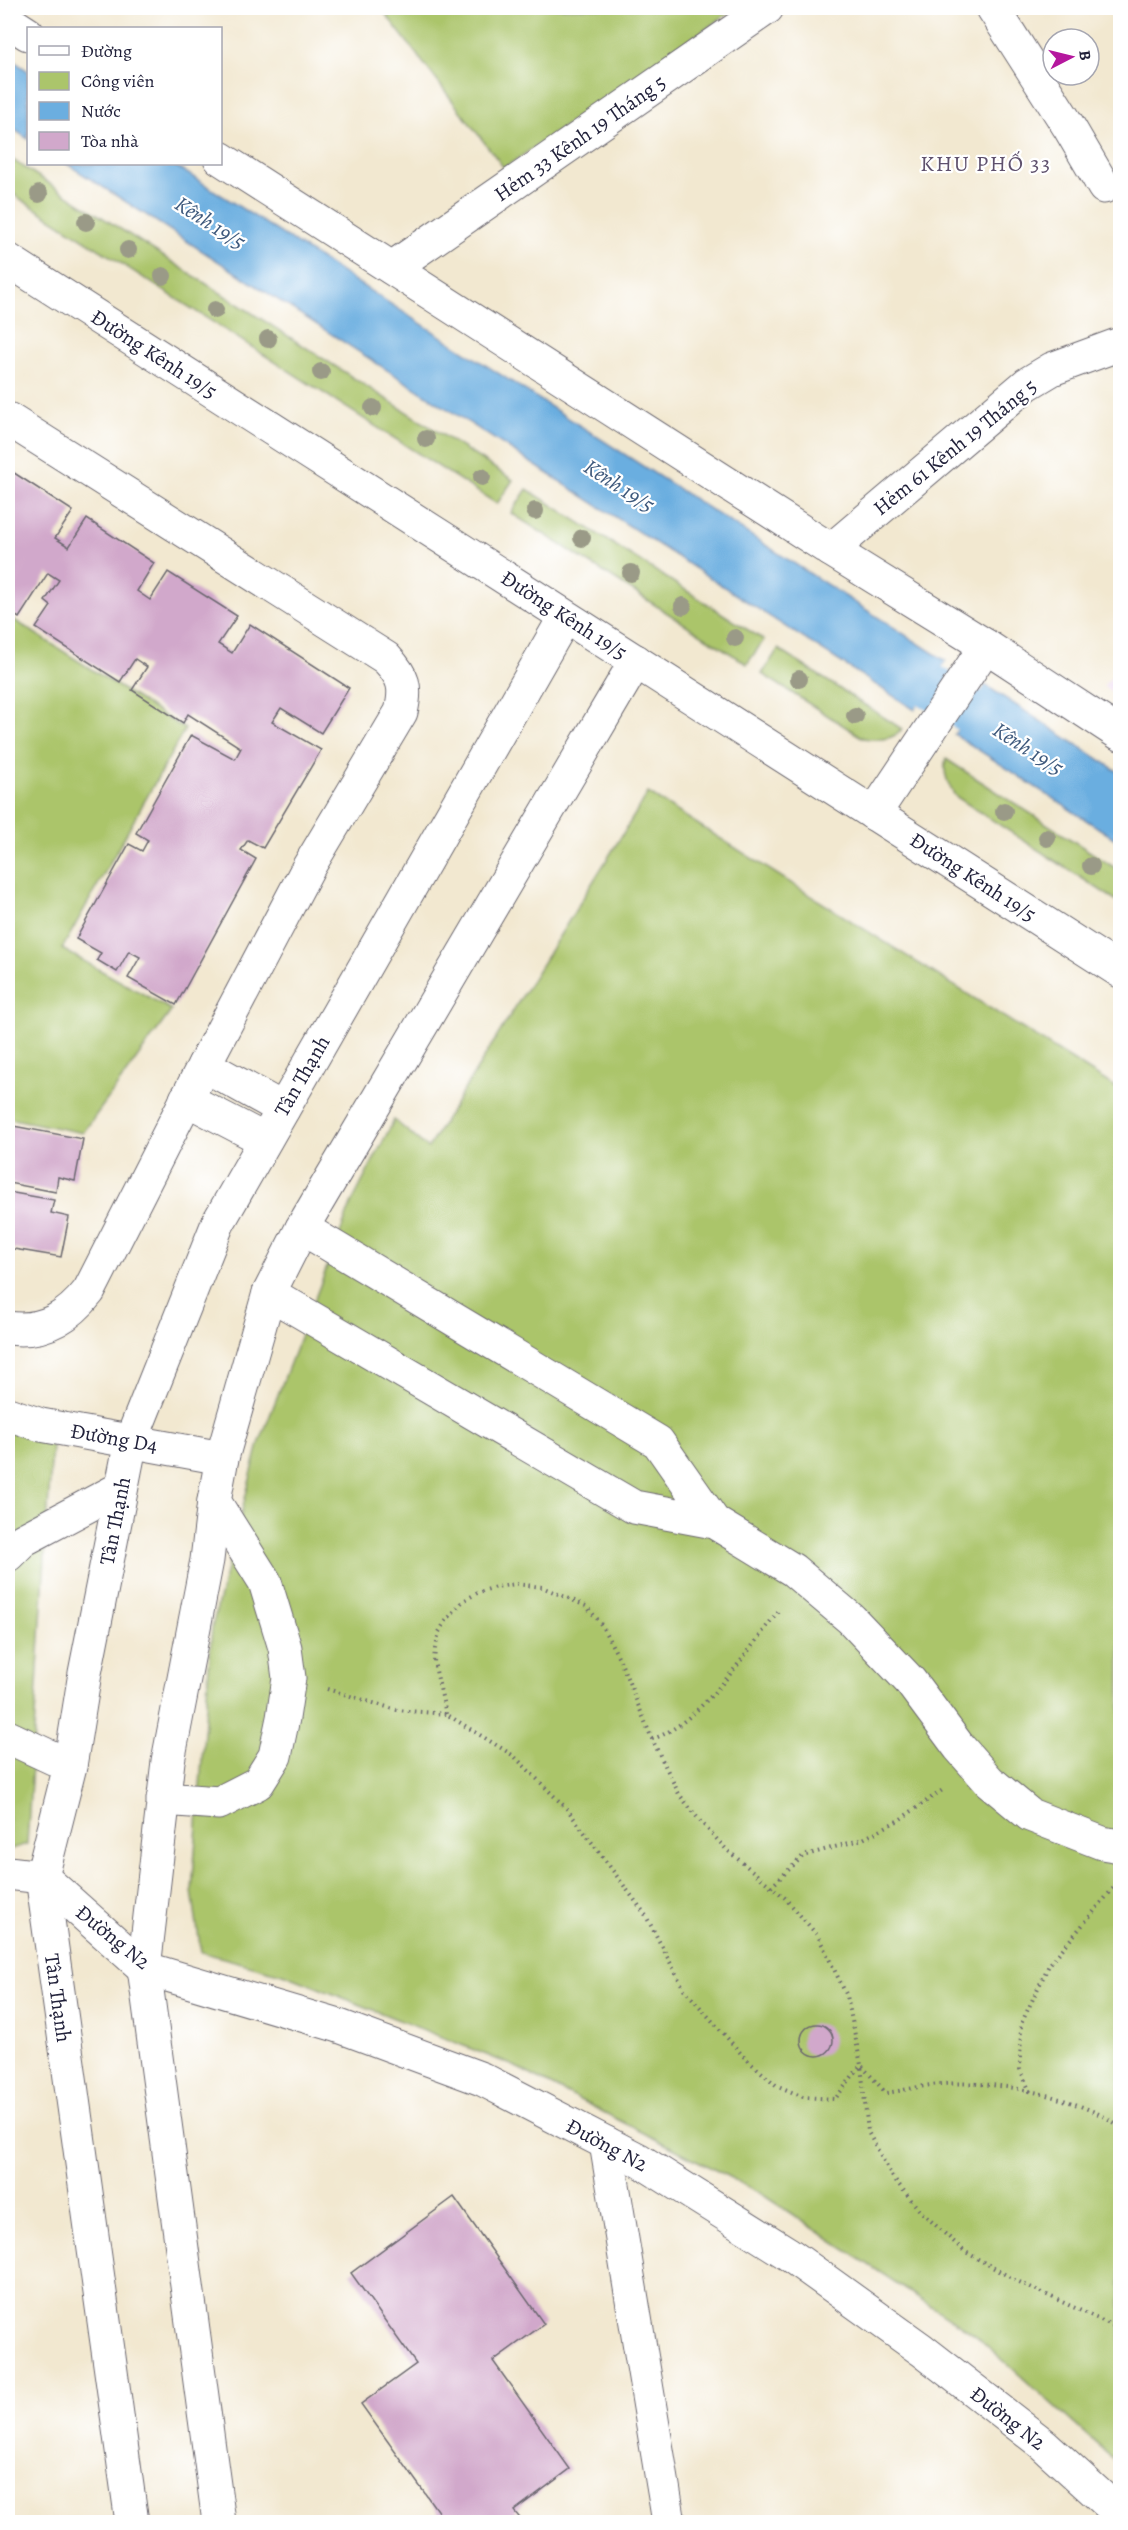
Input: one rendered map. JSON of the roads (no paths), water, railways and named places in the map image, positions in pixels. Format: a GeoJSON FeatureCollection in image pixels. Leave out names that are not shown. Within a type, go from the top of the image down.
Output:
{"type":"FeatureCollection","features":[{"type":"Feature","properties":{"kind":"street","name":"Hẻm 33 Kênh 19 Tháng 5"},"geometry":{"type":"LineString","coordinates":[[392,268],[767,8]]}},
{"type":"Feature","properties":{"kind":"street"},"geometry":{"type":"LineString","coordinates":[[993,8],[1069,127],[1104,187]]}},
{"type":"Feature","properties":{"kind":"street"},"geometry":{"type":"LineString","coordinates":[[8,21],[27,33]]}},
{"type":"Feature","properties":{"kind":"street"},"geometry":{"type":"LineString","coordinates":[[222,159],[831,550],[986,646],[1120,734]]}},
{"type":"Feature","properties":{"kind":"street","name":"Đường Kênh 19/5"},"geometry":{"type":"LineString","coordinates":[[8,260],[1120,971]]}},
{"type":"Feature","properties":{"kind":"street","name":"Hẻm 61 Kênh 19 Tháng 5"},"geometry":{"type":"LineString","coordinates":[[831,550],[1027,384],[1052,369],[1120,344]]}},
{"type":"Feature","properties":{"kind":"street"},"geometry":{"type":"LineString","coordinates":[[8,419],[387,658],[400,672],[405,694],[401,712],[308,868],[186,1099],[89,1292],[76,1308],[57,1322],[35,1328],[8,1328]]}},
{"type":"Feature","properties":{"kind":"street","name":"Tân Thạnh"},"geometry":{"type":"LineString","coordinates":[[132,2523],[42,1877],[70,1766],[85,1673],[130,1441],[218,1223],[566,617]]}},
{"type":"Feature","properties":{"kind":"street"},"geometry":{"type":"LineString","coordinates":[[874,814],[986,646]]}},
{"type":"Feature","properties":{"kind":"street"},"geometry":{"type":"LineString","coordinates":[[219,2523],[144,1968],[163,1799],[207,1560],[213,1501],[222,1458],[269,1293],[302,1228],[636,661]]}},
{"type":"Feature","properties":{"kind":"street"},"geometry":{"type":"LineString","coordinates":[[204,1065],[283,1109]]}},
{"type":"Feature","properties":{"kind":"street"},"geometry":{"type":"LineString","coordinates":[[186,1099],[265,1140]]}},
{"type":"Feature","properties":{"kind":"street"},"geometry":{"type":"LineString","coordinates":[[302,1228],[658,1442],[714,1522]]}},
{"type":"Feature","properties":{"kind":"street"},"geometry":{"type":"LineString","coordinates":[[269,1293],[634,1507],[714,1522],[803,1578],[851,1619],[910,1681],[959,1747],[989,1781],[1030,1815],[1102,1843],[1120,1846]]}},
{"type":"Feature","properties":{"kind":"street","name":"Đường D4"},"geometry":{"type":"LineString","coordinates":[[8,1414],[41,1425],[222,1458]]}},
{"type":"Feature","properties":{"kind":"street"},"geometry":{"type":"LineString","coordinates":[[8,1555],[23,1540],[121,1488]]}},
{"type":"Feature","properties":{"kind":"street"},"geometry":{"type":"LineString","coordinates":[[163,1799],[219,1803],[258,1783],[275,1756],[289,1678],[285,1648],[265,1582],[213,1501]]}},
{"type":"Feature","properties":{"kind":"street"},"geometry":{"type":"LineString","coordinates":[[8,1737],[70,1766]]}},
{"type":"Feature","properties":{"kind":"street"},"geometry":{"type":"LineString","coordinates":[[8,1874],[42,1877]]}},
{"type":"Feature","properties":{"kind":"street","name":"Đường N2"},"geometry":{"type":"LineString","coordinates":[[42,1877],[144,1968],[339,2026],[482,2079],[639,2160],[787,2253],[913,2343],[1043,2444],[1120,2514]]}},
{"type":"Feature","properties":{"kind":"street"},"geometry":{"type":"LineString","coordinates":[[606,2144],[669,2523]]}},
{"type":"Feature","properties":{"kind":"water"},"geometry":{"type":"Polygon","coordinates":[[[8,57],[27,70],[27,138],[8,125],[8,57]]]}},
{"type":"Feature","properties":{"kind":"water"},"geometry":{"type":"Polygon","coordinates":[[[69,165],[175,165],[946,661],[915,710],[69,165]]]}},
{"type":"Feature","properties":{"kind":"water"},"geometry":{"type":"Polygon","coordinates":[[[985,685],[1120,773],[1120,842],[954,734],[985,685]]]}},
{"type":"Feature","properties":{"kind":"waterway","name":"Kênh 19/5"},"geometry":{"type":"LineString","coordinates":[[878,652],[1120,808]]}},
{"type":"Feature","properties":{"kind":"district","name":"KHU PHỐ 33"},"geometry":{"type":"Point","coordinates":[986,164]}}]}
